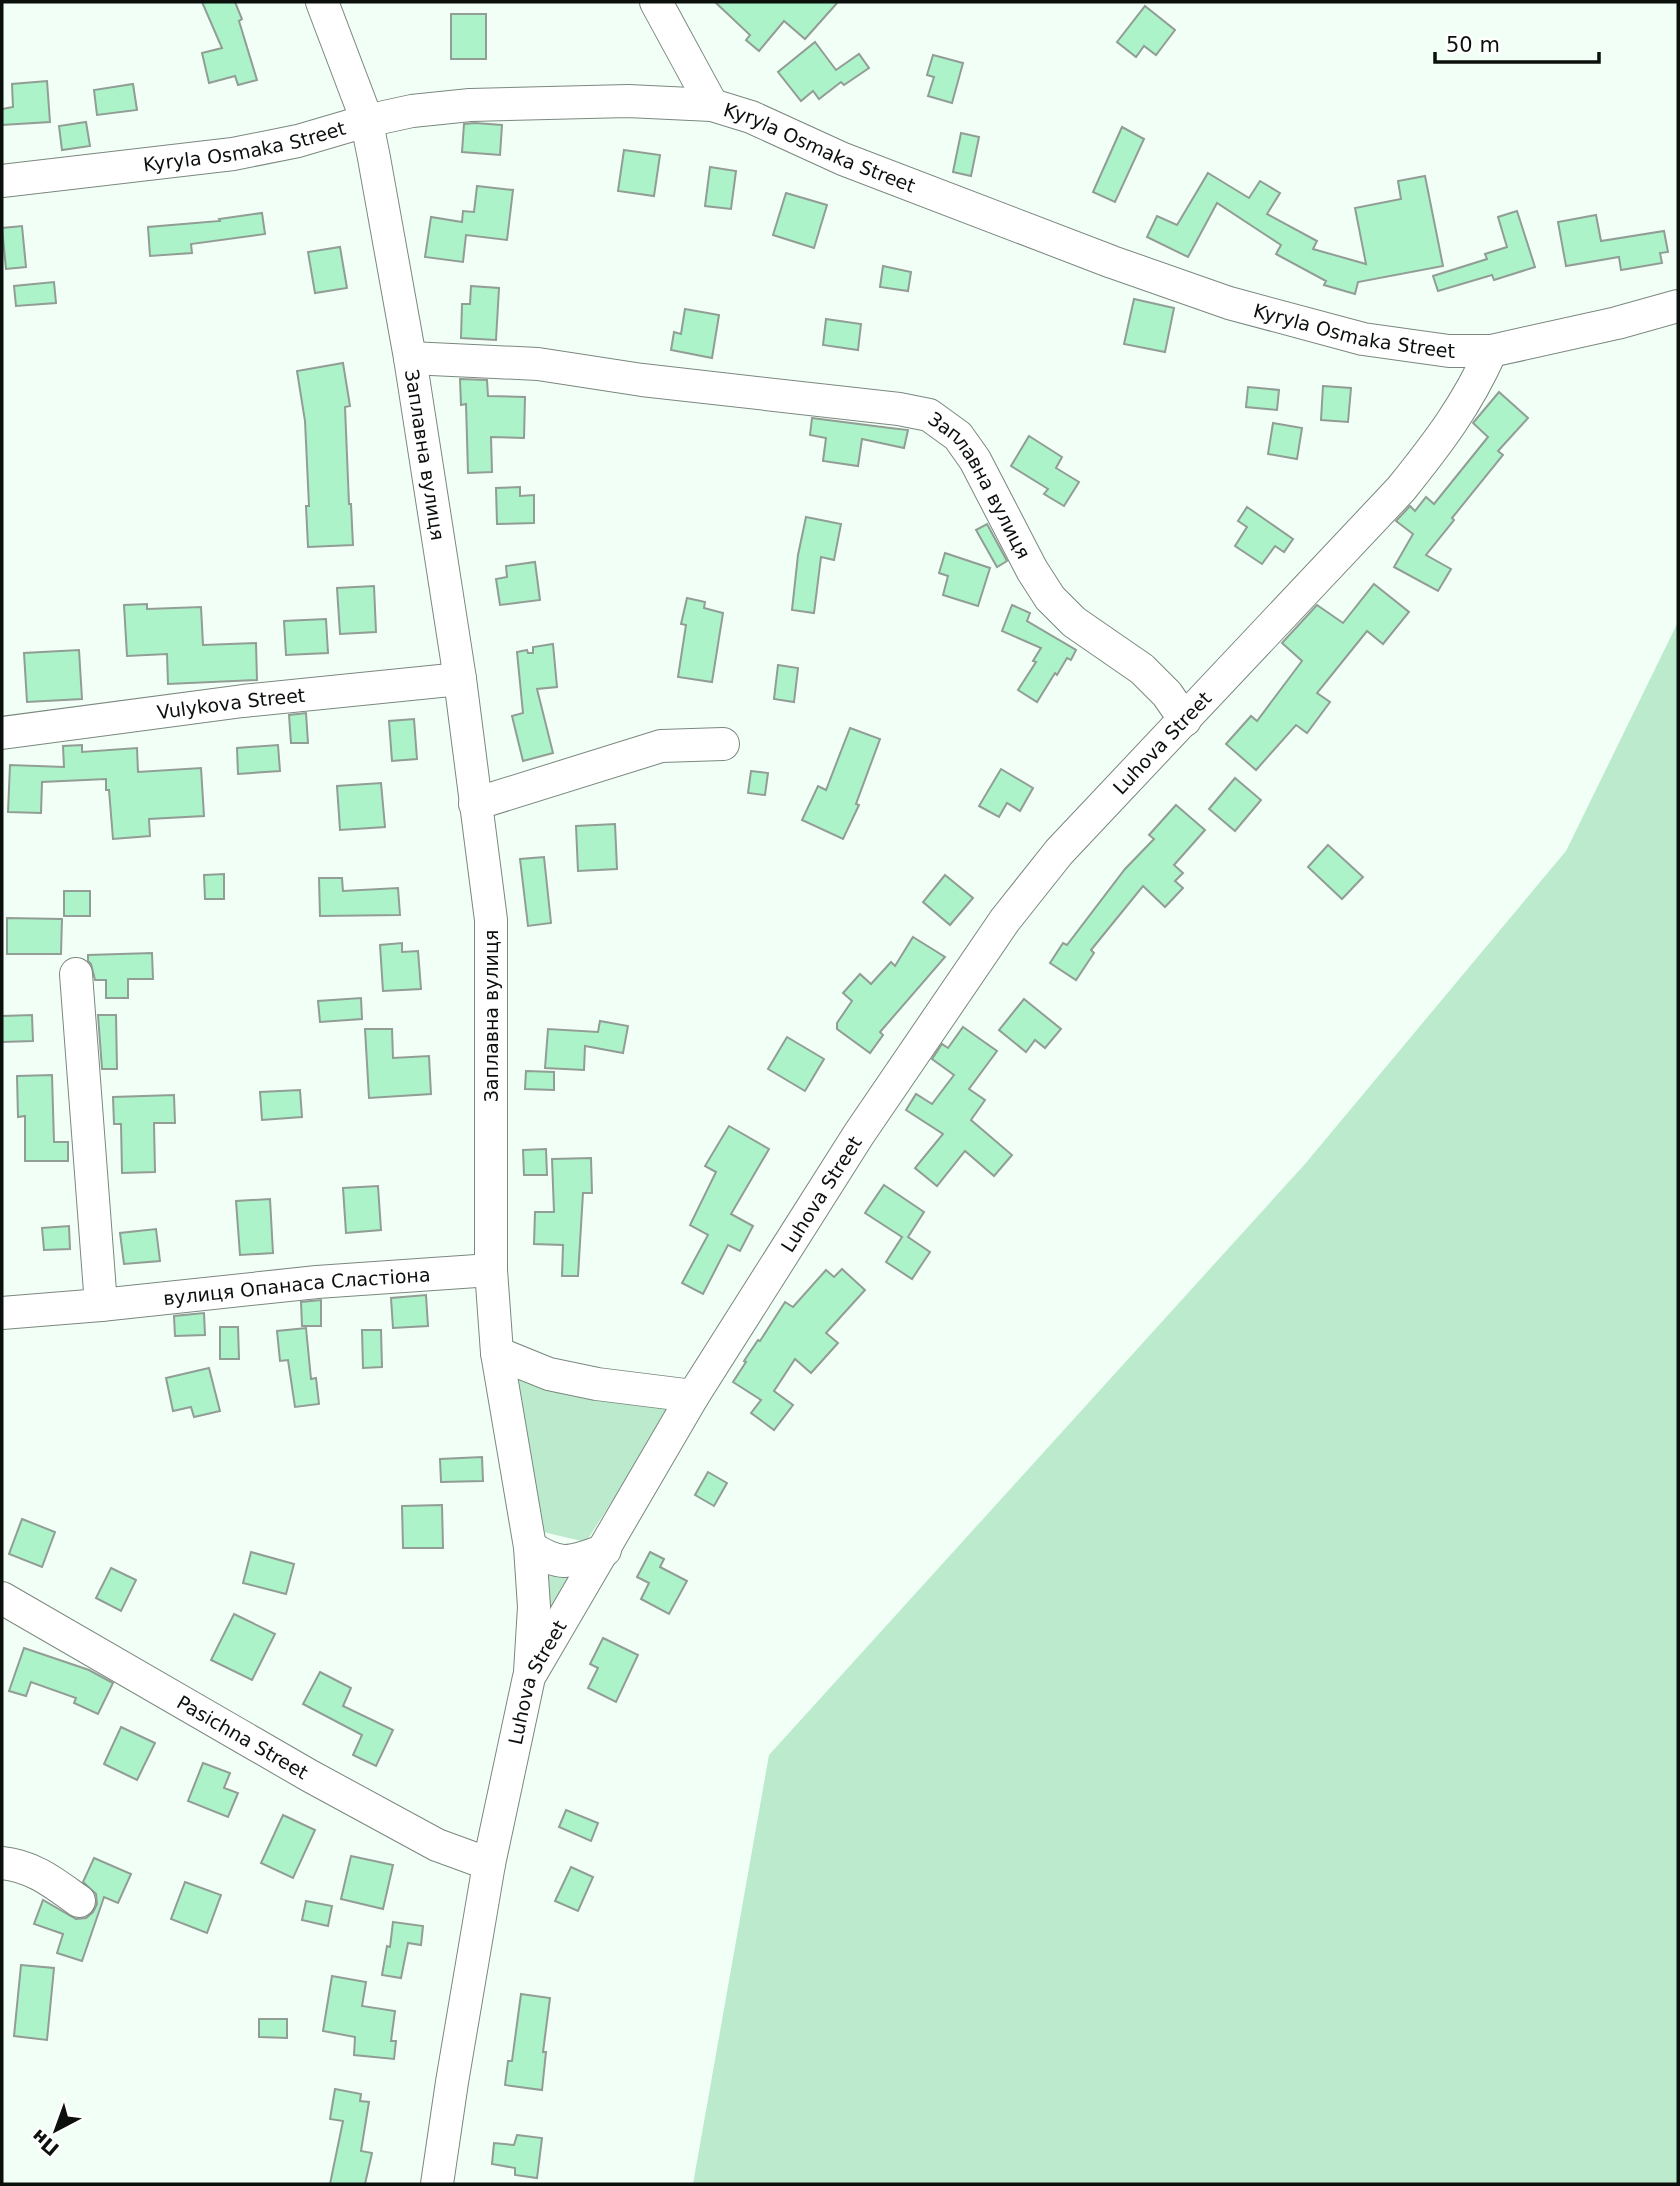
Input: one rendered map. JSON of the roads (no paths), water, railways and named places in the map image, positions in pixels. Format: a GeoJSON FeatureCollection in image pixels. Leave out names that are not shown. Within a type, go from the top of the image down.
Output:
{"type":"FeatureCollection","features":[{"type":"Feature","properties":{"kind":"street","name":"Заплавна вулиця"},"geometry":{"type":"LineString","coordinates":[[322,2],[366,121],[410,358],[460,679],[491,920],[491,1270],[497,1353],[530,1547],[534,1608],[529,1677]]}},
{"type":"Feature","properties":{"kind":"street"},"geometry":{"type":"LineString","coordinates":[[656,2],[712,105]]}},
{"type":"Feature","properties":{"kind":"street","name":"Kyryla Osmaka Street"},"geometry":{"type":"LineString","coordinates":[[2,181],[233,154],[298,141],[412,111],[470,105],[628,101],[712,105],[751,117],[843,159],[1112,262],[1229,303],[1363,338],[1449,351],[1490,351],[1617,323],[1678,306]]}},
{"type":"Feature","properties":{"kind":"street","name":"Luhova Street"},"geometry":{"type":"LineString","coordinates":[[437,2184],[489,1864],[529,1677],[693,1396],[859,1135],[1005,920],[1059,852],[1401,489],[1448,430],[1476,384],[1490,351]]}},
{"type":"Feature","properties":{"kind":"street","name":"Заплавна вулиця"},"geometry":{"type":"LineString","coordinates":[[410,358],[538,364],[642,380],[899,409],[929,415],[958,436],[975,460],[1049,598],[1074,621],[1142,669],[1167,694],[1185,720]]}},
{"type":"Feature","properties":{"kind":"street","name":"Vulykova Street"},"geometry":{"type":"LineString","coordinates":[[2,733],[243,701],[460,679]]}},
{"type":"Feature","properties":{"kind":"street"},"geometry":{"type":"LineString","coordinates":[[475,804],[661,746],[723,744]]}},
{"type":"Feature","properties":{"kind":"street"},"geometry":{"type":"LineString","coordinates":[[76,974],[101,1306]]}},
{"type":"Feature","properties":{"kind":"street","name":"вулиця Опанаса Сластіона"},"geometry":{"type":"LineString","coordinates":[[2,1313],[101,1306],[317,1282],[491,1270]]}},
{"type":"Feature","properties":{"kind":"street"},"geometry":{"type":"LineString","coordinates":[[497,1353],[548,1374],[597,1384],[693,1396]]}},
{"type":"Feature","properties":{"kind":"street"},"geometry":{"type":"LineString","coordinates":[[530,1547],[548,1559],[572,1562],[605,1550]]}},
{"type":"Feature","properties":{"kind":"street","name":"Pasichna Street"},"geometry":{"type":"LineString","coordinates":[[2,1598],[310,1776],[437,1845],[489,1864]]}},
{"type":"Feature","properties":{"kind":"street"},"geometry":{"type":"LineString","coordinates":[[2,1863],[16,1864],[38,1872],[79,1901]]}}]}
